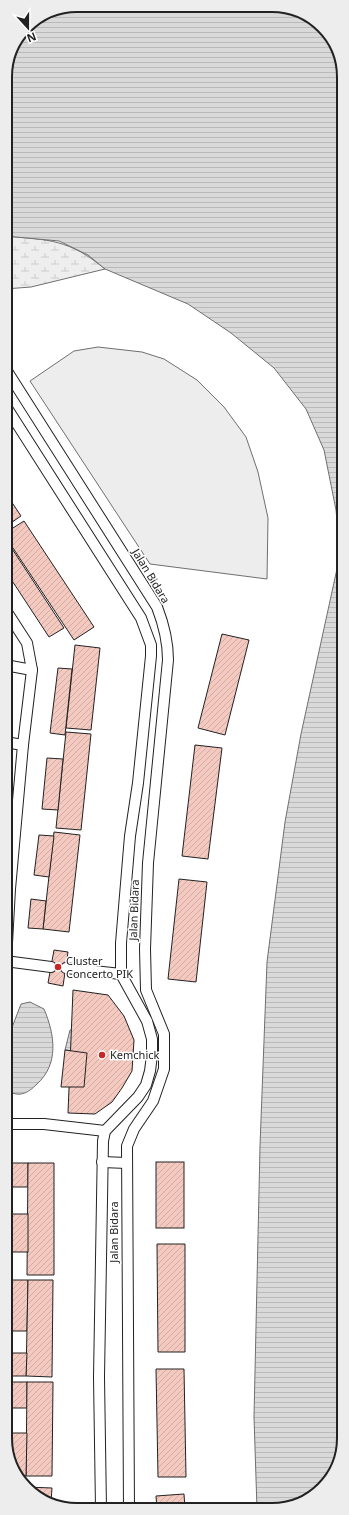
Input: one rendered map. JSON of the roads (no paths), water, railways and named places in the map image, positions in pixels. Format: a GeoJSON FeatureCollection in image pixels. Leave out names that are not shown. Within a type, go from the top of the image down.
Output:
{"type":"FeatureCollection","features":[{"type":"Feature","properties":{"kind":"street","name":"Jalan Bidara"},"geometry":{"type":"LineString","coordinates":[[12,379],[157,607],[168,642],[168,660],[148,863],[145,971],[146,990],[164,1034],[165,1063],[159,1086],[153,1101],[134,1129],[127,1146],[129,1503]]}},
{"type":"Feature","properties":{"kind":"street","name":"Jalan Bidara"},"geometry":{"type":"LineString","coordinates":[[12,417],[141,618],[151,645],[138,784],[130,836],[122,927],[121,974]]}},
{"type":"Feature","properties":{"kind":"street"},"geometry":{"type":"LineString","coordinates":[[12,620],[27,643],[30,651],[32,670],[12,854]]}},
{"type":"Feature","properties":{"kind":"street"},"geometry":{"type":"LineString","coordinates":[[151,645],[168,642]]}},
{"type":"Feature","properties":{"kind":"street"},"geometry":{"type":"LineString","coordinates":[[12,667],[32,670]]}},
{"type":"Feature","properties":{"kind":"street"},"geometry":{"type":"LineString","coordinates":[[12,743],[23,745]]}},
{"type":"Feature","properties":{"kind":"street"},"geometry":{"type":"LineString","coordinates":[[138,784],[155,786]]}},
{"type":"Feature","properties":{"kind":"street"},"geometry":{"type":"LineString","coordinates":[[12,819],[16,820]]}},
{"type":"Feature","properties":{"kind":"street"},"geometry":{"type":"LineString","coordinates":[[12,962],[51,967]]}},
{"type":"Feature","properties":{"kind":"street"},"geometry":{"type":"LineString","coordinates":[[12,1124],[44,1124],[105,1131],[138,1097],[146,1085],[150,1071],[152,1039],[147,1021],[121,974],[66,968]]}},
{"type":"Feature","properties":{"kind":"street","name":"Jalan Bidara"},"geometry":{"type":"LineString","coordinates":[[101,1503],[99,1377],[102,1162],[105,1131]]}},
{"type":"Feature","properties":{"kind":"street"},"geometry":{"type":"LineString","coordinates":[[102,1162],[127,1163]]}},
{"type":"Feature","properties":{"kind":"place","name":"Cluster Concerto PIK"},"geometry":{"type":"Point","coordinates":[58,967]}},
{"type":"Feature","properties":{"kind":"place","name":"Kemchick"},"geometry":{"type":"Point","coordinates":[102,1055]}}]}
